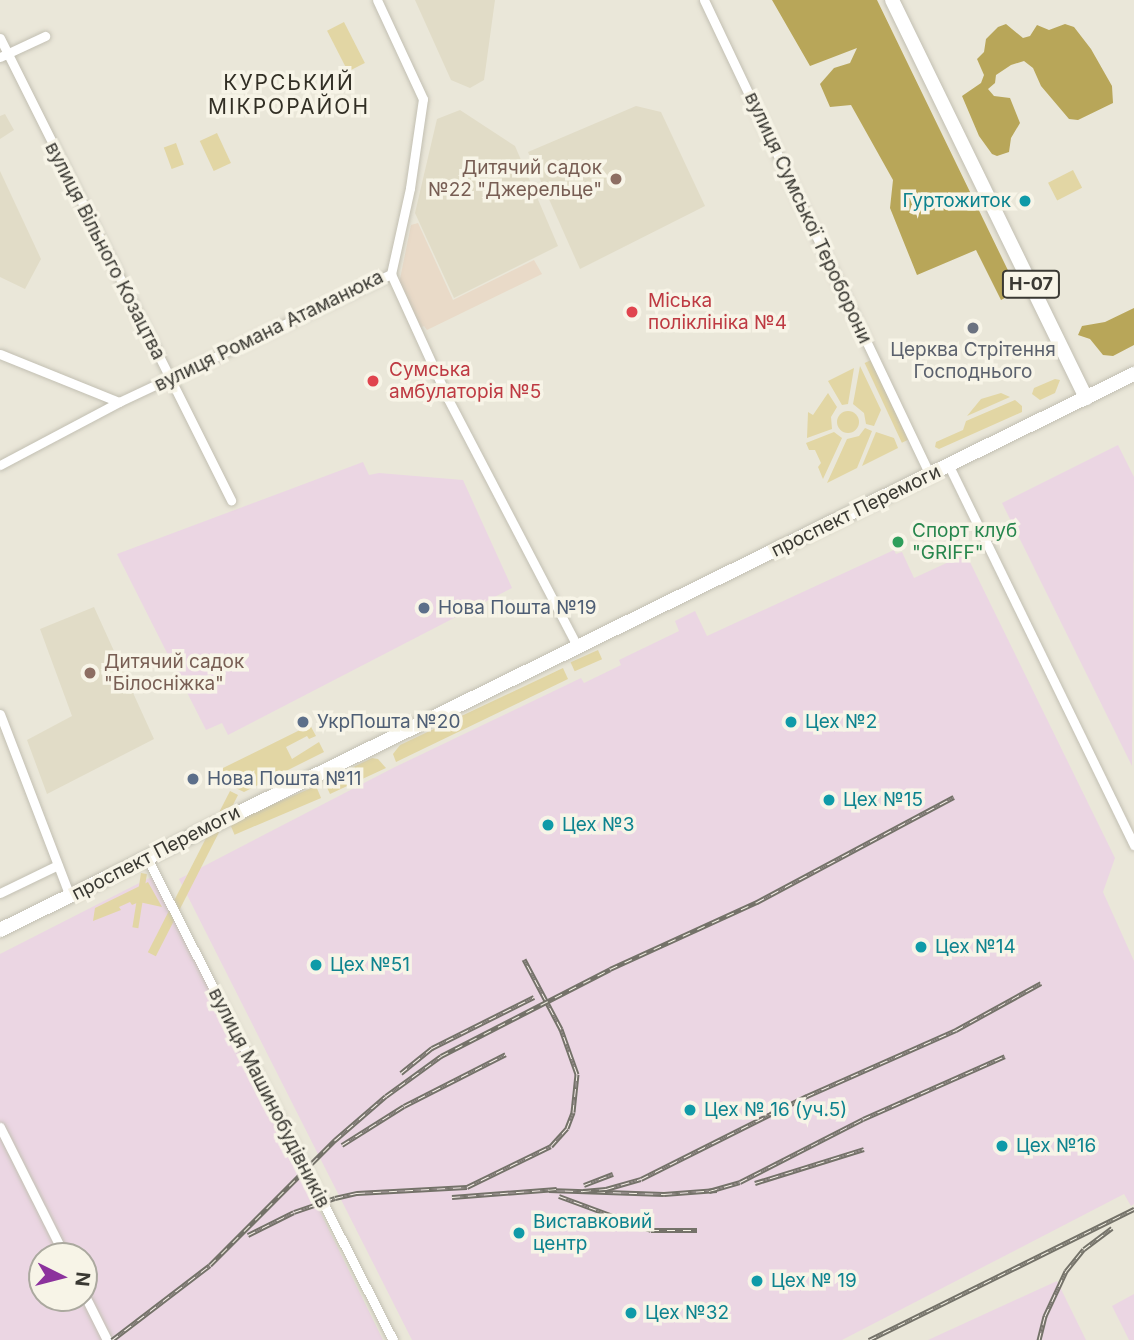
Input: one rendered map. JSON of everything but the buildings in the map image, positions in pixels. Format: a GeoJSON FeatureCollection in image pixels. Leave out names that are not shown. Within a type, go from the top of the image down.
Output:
{"type":"FeatureCollection","features":[{"type":"Feature","properties":{"kind":"main road","name":"Н-07"},"geometry":{"type":"LineString","coordinates":[[892,0],[1086,398]]}},
{"type":"Feature","properties":{"kind":"main road","name":"проспект Перемоги"},"geometry":{"type":"LineString","coordinates":[[0,930],[146,856],[578,648],[1134,374]]}},
{"type":"Feature","properties":{"kind":"street","name":"вулиця Романа Атаманюка"},"geometry":{"type":"LineString","coordinates":[[0,465],[119,402],[391,274],[410,188],[423,99],[377,0]]}},
{"type":"Feature","properties":{"kind":"street","name":"вулиця Сумської Тероборони"},"geometry":{"type":"LineString","coordinates":[[704,0],[930,475]]}},
{"type":"Feature","properties":{"kind":"street"},"geometry":{"type":"LineString","coordinates":[[4,56],[45,36]]}},
{"type":"Feature","properties":{"kind":"street","name":"вулиця Вільного Козацтва"},"geometry":{"type":"LineString","coordinates":[[0,38],[4,56],[231,500]]}},
{"type":"Feature","properties":{"kind":"street"},"geometry":{"type":"LineString","coordinates":[[391,274],[448,399],[578,648]]}},
{"type":"Feature","properties":{"kind":"street"},"geometry":{"type":"LineString","coordinates":[[0,354],[119,402]]}},
{"type":"Feature","properties":{"kind":"street"},"geometry":{"type":"LineString","coordinates":[[949,466],[1134,845]]}},
{"type":"Feature","properties":{"kind":"street"},"geometry":{"type":"LineString","coordinates":[[0,714],[71,896]]}},
{"type":"Feature","properties":{"kind":"street","name":"вулиця Машинобудівників"},"geometry":{"type":"LineString","coordinates":[[146,856],[393,1340]]}},
{"type":"Feature","properties":{"kind":"street"},"geometry":{"type":"LineString","coordinates":[[0,893],[58,865]]}},
{"type":"Feature","properties":{"kind":"street"},"geometry":{"type":"LineString","coordinates":[[0,1126],[58,1242]]}},
{"type":"Feature","properties":{"kind":"street"},"geometry":{"type":"LineString","coordinates":[[93,1312],[107,1340]]}},
{"type":"Feature","properties":{"kind":"shaded area"},"geometry":{"type":"Polygon","coordinates":[[[415,0],[495,0],[484,80],[470,88],[451,80],[415,0]]]}},
{"type":"Feature","properties":{"kind":"shaded area"},"geometry":{"type":"Polygon","coordinates":[[[772,0],[877,0],[1018,291],[1001,300],[976,250],[917,275],[890,208],[893,180],[851,105],[830,107],[820,84],[834,68],[850,63],[857,48],[810,66],[772,0]]]}},
{"type":"Feature","properties":{"kind":"shaded area"},"geometry":{"type":"Polygon","coordinates":[[[344,22],[365,63],[348,72],[327,31],[344,22]]]}},
{"type":"Feature","properties":{"kind":"shaded area"},"geometry":{"type":"Polygon","coordinates":[[[1006,24],[1023,38],[1030,36],[1037,25],[1049,30],[1065,24],[1074,27],[1091,49],[1112,86],[1113,103],[1078,120],[1069,119],[1041,86],[1033,68],[1024,61],[1011,65],[996,75],[995,83],[988,89],[994,96],[1010,98],[1020,123],[1011,138],[1009,152],[997,156],[992,154],[979,136],[962,96],[981,83],[984,75],[977,59],[984,52],[986,39],[998,27],[1006,24]]]}},
{"type":"Feature","properties":{"kind":"shaded area","name":"Дитячий садок №22 \"Джерельце\""},"geometry":{"type":"Polygon","coordinates":[[[636,106],[661,112],[705,206],[580,269],[528,152],[636,106]]]}},
{"type":"Feature","properties":{"kind":"shaded area"},"geometry":{"type":"Polygon","coordinates":[[[460,110],[515,146],[558,246],[454,298],[415,213],[437,119],[460,110]]]}},
{"type":"Feature","properties":{"kind":"shaded area"},"geometry":{"type":"Polygon","coordinates":[[[5,114],[14,130],[0,139],[0,116],[5,114]]]}},
{"type":"Feature","properties":{"kind":"shaded area"},"geometry":{"type":"Polygon","coordinates":[[[217,133],[231,163],[214,171],[200,141],[217,133]]]}},
{"type":"Feature","properties":{"kind":"shaded area"},"geometry":{"type":"Polygon","coordinates":[[[176,143],[184,165],[172,169],[164,147],[176,143]]]}},
{"type":"Feature","properties":{"kind":"shaded area"},"geometry":{"type":"Polygon","coordinates":[[[1073,170],[1082,188],[1057,201],[1048,183],[1073,170]]]}},
{"type":"Feature","properties":{"kind":"shaded area"},"geometry":{"type":"Polygon","coordinates":[[[0,171],[41,259],[25,289],[0,277],[0,171]]]}},
{"type":"Feature","properties":{"kind":"shaded area"},"geometry":{"type":"Polygon","coordinates":[[[418,223],[453,300],[534,260],[542,274],[427,330],[424,326],[420,328],[399,284],[411,225],[418,223]]]}},
{"type":"Feature","properties":{"kind":"shaded area"},"geometry":{"type":"Polygon","coordinates":[[[1134,308],[1134,345],[1113,356],[1103,355],[1090,339],[1078,335],[1082,326],[1105,322],[1134,308]]]}},
{"type":"Feature","properties":{"kind":"shaded area"},"geometry":{"type":"Polygon","coordinates":[[[871,360],[908,440],[902,443],[865,363],[871,360]]]}},
{"type":"Feature","properties":{"kind":"shaded area"},"geometry":{"type":"Polygon","coordinates":[[[860,366],[881,410],[874,426],[866,424],[864,413],[853,404],[860,366]]]}},
{"type":"Feature","properties":{"kind":"shaded area"},"geometry":{"type":"Polygon","coordinates":[[[854,368],[848,404],[842,405],[828,381],[854,368]]]}},
{"type":"Feature","properties":{"kind":"shaded area"},"geometry":{"type":"Polygon","coordinates":[[[1055,379],[1060,380],[1055,393],[1040,400],[1032,394],[1034,388],[1055,379]]]}},
{"type":"Feature","properties":{"kind":"shaded area"},"geometry":{"type":"Polygon","coordinates":[[[828,393],[837,407],[831,417],[832,429],[807,438],[808,412],[813,415],[828,393]]]}},
{"type":"Feature","properties":{"kind":"shaded area"},"geometry":{"type":"Polygon","coordinates":[[[1001,393],[1010,397],[967,416],[981,399],[1001,393]]]}},
{"type":"Feature","properties":{"kind":"shaded area"},"geometry":{"type":"Polygon","coordinates":[[[1015,400],[1022,406],[1022,412],[939,449],[935,447],[936,442],[963,430],[966,421],[1015,400]]]}},
{"type":"Feature","properties":{"kind":"shaded area"},"geometry":{"type":"Polygon","coordinates":[[[848,411],[856,414],[859,422],[856,430],[848,433],[840,430],[837,422],[840,414],[848,411]]]}},
{"type":"Feature","properties":{"kind":"shaded area"},"geometry":{"type":"Polygon","coordinates":[[[865,428],[872,431],[857,468],[827,483],[847,439],[859,436],[865,428]]]}},
{"type":"Feature","properties":{"kind":"shaded area"},"geometry":{"type":"Polygon","coordinates":[[[834,432],[842,438],[823,479],[818,467],[821,463],[815,450],[809,450],[806,443],[834,432]]]}},
{"type":"Feature","properties":{"kind":"shaded area"},"geometry":{"type":"Polygon","coordinates":[[[876,432],[894,438],[898,448],[862,466],[876,432]]]}},
{"type":"Feature","properties":{"kind":"shaded area"},"geometry":{"type":"Polygon","coordinates":[[[1118,445],[1134,477],[1132,766],[1002,503],[1118,445]]]}},
{"type":"Feature","properties":{"kind":"shaded area"},"geometry":{"type":"Polygon","coordinates":[[[363,462],[369,475],[379,473],[463,480],[512,588],[228,735],[222,723],[206,730],[117,554],[363,462]]]}},
{"type":"Feature","properties":{"kind":"shaded area"},"geometry":{"type":"Polygon","coordinates":[[[894,550],[896,554],[902,552],[914,578],[966,554],[1115,858],[1103,892],[1134,961],[1134,1204],[1131,1206],[1124,1194],[842,1340],[412,1340],[179,879],[393,768],[581,678],[584,683],[621,665],[619,660],[679,631],[675,621],[695,611],[707,636],[894,550]]]}},
{"type":"Feature","properties":{"kind":"shaded area","name":"Дитячий садок \"Білосніжка\""},"geometry":{"type":"Polygon","coordinates":[[[94,607],[154,739],[47,794],[27,740],[72,716],[40,629],[94,607]]]}},
{"type":"Feature","properties":{"kind":"shaded area"},"geometry":{"type":"Polygon","coordinates":[[[598,650],[602,659],[575,671],[571,662],[598,650]]]}},
{"type":"Feature","properties":{"kind":"shaded area"},"geometry":{"type":"Polygon","coordinates":[[[563,668],[568,679],[396,762],[393,754],[400,745],[563,668]]]}},
{"type":"Feature","properties":{"kind":"shaded area"},"geometry":{"type":"Polygon","coordinates":[[[310,725],[316,736],[309,739],[307,736],[286,747],[292,759],[319,742],[324,752],[244,792],[227,784],[221,769],[310,725]]]}},
{"type":"Feature","properties":{"kind":"shaded area"},"geometry":{"type":"Polygon","coordinates":[[[372,758],[378,759],[386,768],[330,794],[324,781],[372,758]]]}},
{"type":"Feature","properties":{"kind":"shaded area"},"geometry":{"type":"Polygon","coordinates":[[[316,786],[321,798],[235,835],[229,823],[316,786]]]}},
{"type":"Feature","properties":{"kind":"shaded area"},"geometry":{"type":"Polygon","coordinates":[[[230,791],[238,795],[156,956],[148,952],[230,791]]]}},
{"type":"Feature","properties":{"kind":"shaded area"},"geometry":{"type":"Polygon","coordinates":[[[141,873],[147,874],[138,928],[132,927],[141,873]]]}},
{"type":"Feature","properties":{"kind":"shaded area"},"geometry":{"type":"Polygon","coordinates":[[[155,875],[383,1340],[0,1340],[0,954],[155,875]]]}},
{"type":"Feature","properties":{"kind":"shaded area"},"geometry":{"type":"Polygon","coordinates":[[[148,882],[162,907],[139,902],[132,905],[130,902],[119,907],[121,910],[93,921],[95,908],[148,882]]]}},
{"type":"Feature","properties":{"kind":"shaded area"},"geometry":{"type":"Polygon","coordinates":[[[1057,1281],[1086,1340],[928,1340],[1057,1281]]]}},
{"type":"Feature","properties":{"kind":"shaded area"},"geometry":{"type":"Polygon","coordinates":[[[1134,1294],[1134,1340],[1129,1340],[1112,1306],[1134,1294]]]}},
{"type":"Feature","properties":{"kind":"railway"},"geometry":{"type":"LineString","coordinates":[[112,1340],[210,1265],[335,1140],[386,1096],[441,1056],[610,969],[757,902],[954,797]]}},
{"type":"Feature","properties":{"kind":"railway"},"geometry":{"type":"LineString","coordinates":[[248,1235],[294,1212],[357,1193],[467,1187],[551,1146],[567,1128],[573,1112],[577,1074],[561,1029],[524,959]]}},
{"type":"Feature","properties":{"kind":"railway"},"geometry":{"type":"LineString","coordinates":[[583,1191],[606,1189],[641,1179],[807,1096],[956,1030],[1041,983]]}},
{"type":"Feature","properties":{"kind":"railway"},"geometry":{"type":"LineString","coordinates":[[401,1073],[432,1048],[534,997]]}},
{"type":"Feature","properties":{"kind":"railway"},"geometry":{"type":"LineString","coordinates":[[342,1145],[404,1106],[506,1054]]}},
{"type":"Feature","properties":{"kind":"railway"},"geometry":{"type":"LineString","coordinates":[[709,1191],[740,1182],[863,1119],[1005,1056]]}},
{"type":"Feature","properties":{"kind":"railway"},"geometry":{"type":"LineString","coordinates":[[755,1183],[864,1149]]}},
{"type":"Feature","properties":{"kind":"railway"},"geometry":{"type":"LineString","coordinates":[[584,1185],[613,1174]]}},
{"type":"Feature","properties":{"kind":"railway"},"geometry":{"type":"LineString","coordinates":[[452,1197],[557,1189]]}},
{"type":"Feature","properties":{"kind":"railway"},"geometry":{"type":"LineString","coordinates":[[549,1190],[664,1194],[717,1190]]}},
{"type":"Feature","properties":{"kind":"railway"},"geometry":{"type":"LineString","coordinates":[[559,1196],[651,1230],[697,1230]]}},
{"type":"Feature","properties":{"kind":"railway"},"geometry":{"type":"LineString","coordinates":[[869,1340],[1134,1209]]}},
{"type":"Feature","properties":{"kind":"railway"},"geometry":{"type":"LineString","coordinates":[[1039,1340],[1045,1316],[1066,1271],[1084,1249],[1112,1228]]}},
{"type":"Feature","properties":{"kind":"place","name":"Дитячий садок №22 \"Джерельце\""},"geometry":{"type":"Point","coordinates":[616,179]}},
{"type":"Feature","properties":{"kind":"place","name":"Гуртожиток"},"geometry":{"type":"Point","coordinates":[1025,201]}},
{"type":"Feature","properties":{"kind":"place","name":"Міська поліклініка №4"},"geometry":{"type":"Point","coordinates":[632,312]}},
{"type":"Feature","properties":{"kind":"place","name":"Церква Стрітення Господнього"},"geometry":{"type":"Point","coordinates":[973,328]}},
{"type":"Feature","properties":{"kind":"place","name":"Сумська амбулаторія №5"},"geometry":{"type":"Point","coordinates":[373,381]}},
{"type":"Feature","properties":{"kind":"place","name":"Спорт клуб \"GRIFF\""},"geometry":{"type":"Point","coordinates":[898,542]}},
{"type":"Feature","properties":{"kind":"place","name":"Нова Пошта №19"},"geometry":{"type":"Point","coordinates":[424,608]}},
{"type":"Feature","properties":{"kind":"place","name":"Дитячий садок \"Білосніжка\""},"geometry":{"type":"Point","coordinates":[90,673]}},
{"type":"Feature","properties":{"kind":"place","name":"УкрПошта №20"},"geometry":{"type":"Point","coordinates":[303,722]}},
{"type":"Feature","properties":{"kind":"place","name":"Цех №2"},"geometry":{"type":"Point","coordinates":[791,722]}},
{"type":"Feature","properties":{"kind":"place","name":"Нова Пошта №11"},"geometry":{"type":"Point","coordinates":[193,779]}},
{"type":"Feature","properties":{"kind":"place","name":"Цех №15"},"geometry":{"type":"Point","coordinates":[829,800]}},
{"type":"Feature","properties":{"kind":"place","name":"Цех №3"},"geometry":{"type":"Point","coordinates":[548,825]}},
{"type":"Feature","properties":{"kind":"place","name":"Цех №14"},"geometry":{"type":"Point","coordinates":[921,947]}},
{"type":"Feature","properties":{"kind":"place","name":"Цех №51"},"geometry":{"type":"Point","coordinates":[316,965]}},
{"type":"Feature","properties":{"kind":"place","name":"Цех № 16 (уч.5)"},"geometry":{"type":"Point","coordinates":[690,1110]}},
{"type":"Feature","properties":{"kind":"place","name":"Цех №16"},"geometry":{"type":"Point","coordinates":[1002,1146]}},
{"type":"Feature","properties":{"kind":"place","name":"Виставковий центр"},"geometry":{"type":"Point","coordinates":[519,1233]}},
{"type":"Feature","properties":{"kind":"place","name":"Цех № 19"},"geometry":{"type":"Point","coordinates":[757,1281]}},
{"type":"Feature","properties":{"kind":"place","name":"Цех №32"},"geometry":{"type":"Point","coordinates":[631,1313]}},
{"type":"Feature","properties":{"kind":"district","name":"КУРСЬКИЙ МІКРОРАЙОН"},"geometry":{"type":"Point","coordinates":[289,95]}}]}
